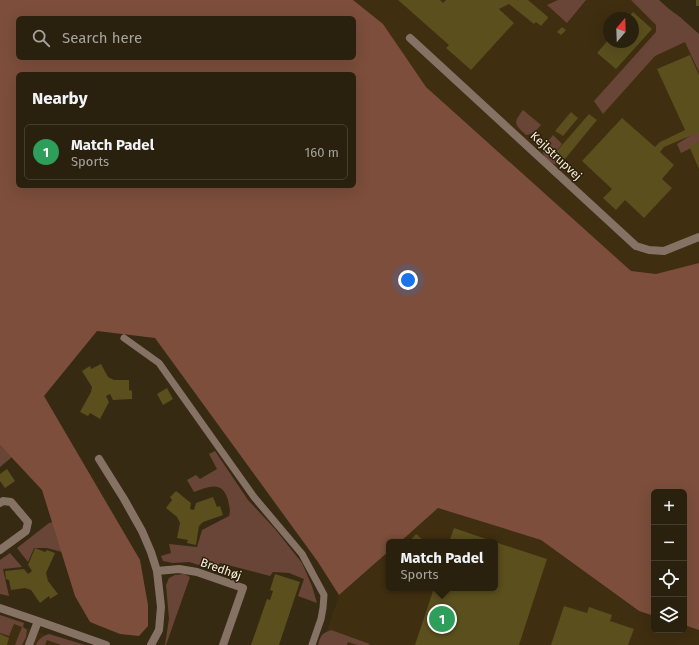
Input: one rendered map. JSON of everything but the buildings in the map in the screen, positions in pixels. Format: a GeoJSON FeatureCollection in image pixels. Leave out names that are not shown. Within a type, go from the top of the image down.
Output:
{"type":"FeatureCollection","features":[{"type":"Feature","properties":{"kind":"street","name":"Kejlstrupvej"},"geometry":{"type":"LineString","coordinates":[[410,38],[636,246],[649,250],[664,251],[699,238]]}},
{"type":"Feature","properties":{"kind":"street"},"geometry":{"type":"LineString","coordinates":[[99,460],[142,531],[157,571],[161,607],[159,630],[151,645]]}},
{"type":"Feature","properties":{"kind":"street"},"geometry":{"type":"LineString","coordinates":[[0,503],[3,501],[11,502],[28,522],[26,531],[0,550]]}},
{"type":"Feature","properties":{"kind":"street","name":"Bredhøj"},"geometry":{"type":"LineString","coordinates":[[157,571],[179,569],[191,571],[242,588],[223,645]]}},
{"type":"Feature","properties":{"kind":"street"},"geometry":{"type":"LineString","coordinates":[[0,608],[106,645]]}},
{"type":"Feature","properties":{"kind":"street"},"geometry":{"type":"LineString","coordinates":[[29,645],[38,621]]}},
{"type":"Feature","properties":{"kind":"lane"},"geometry":{"type":"LineString","coordinates":[[124,338],[159,363],[254,497],[302,554],[324,595],[321,619],[312,645]]}},
{"type":"Feature","properties":{"kind":"shaded area"},"geometry":{"type":"Polygon","coordinates":[[[0,0],[353,0],[383,24],[426,87],[631,271],[656,274],[699,263],[699,630],[687,626],[687,489],[651,489],[651,615],[639,611],[541,540],[438,508],[403,539],[386,539],[386,554],[339,595],[318,562],[155,338],[97,331],[44,396],[140,560],[148,605],[148,626],[139,636],[120,634],[90,622],[75,596],[42,490],[0,445],[0,0]]]}},
{"type":"Feature","properties":{"kind":"shaded area"},"geometry":{"type":"Polygon","coordinates":[[[330,0],[651,0],[699,45],[699,265],[653,292],[356,30],[356,16],[351,16],[330,0]]]}},
{"type":"Feature","properties":{"kind":"shaded area"},"geometry":{"type":"Polygon","coordinates":[[[558,0],[586,0],[567,23],[547,5],[558,0]]]}},
{"type":"Feature","properties":{"kind":"shaded area"},"geometry":{"type":"Polygon","coordinates":[[[631,0],[659,0],[699,34],[699,72],[685,42],[655,56],[603,114],[594,101],[656,32],[656,25],[631,0]]]}},
{"type":"Feature","properties":{"kind":"shaded area"},"geometry":{"type":"Polygon","coordinates":[[[523,110],[541,125],[531,134],[526,135],[516,123],[523,110]]]}},
{"type":"Feature","properties":{"kind":"shaded area"},"geometry":{"type":"Polygon","coordinates":[[[699,130],[699,144],[681,153],[677,144],[699,130]]]}},
{"type":"Feature","properties":{"kind":"shaded area"},"geometry":{"type":"Polygon","coordinates":[[[553,135],[562,144],[555,153],[566,161],[559,165],[550,162],[543,153],[544,147],[553,135]]]}},
{"type":"Feature","properties":{"kind":"shaded area"},"geometry":{"type":"Polygon","coordinates":[[[0,445],[12,457],[0,467],[0,445]]]}},
{"type":"Feature","properties":{"kind":"shaded area"},"geometry":{"type":"Polygon","coordinates":[[[215,451],[248,500],[275,529],[302,563],[312,586],[317,603],[298,596],[304,579],[289,573],[273,572],[270,576],[220,563],[215,570],[189,562],[173,563],[163,561],[161,556],[171,553],[169,544],[197,547],[202,530],[229,516],[230,510],[228,500],[219,487],[205,488],[194,492],[187,480],[196,475],[200,479],[217,469],[209,454],[215,451]]]}},
{"type":"Feature","properties":{"kind":"shaded area"},"geometry":{"type":"Polygon","coordinates":[[[438,508],[541,540],[638,611],[651,615],[651,633],[687,633],[687,626],[699,630],[699,645],[322,645],[339,595],[386,554],[386,591],[498,591],[498,539],[403,539],[438,508]]]}},
{"type":"Feature","properties":{"kind":"shaded area"},"geometry":{"type":"Polygon","coordinates":[[[53,522],[62,552],[47,548],[34,548],[28,562],[17,548],[49,523],[53,522]]]}},
{"type":"Feature","properties":{"kind":"shaded area"},"geometry":{"type":"Polygon","coordinates":[[[10,553],[22,567],[3,569],[9,596],[0,594],[0,560],[10,553]]]}},
{"type":"Feature","properties":{"kind":"shaded area"},"geometry":{"type":"Polygon","coordinates":[[[184,574],[190,577],[165,645],[169,619],[166,585],[169,578],[175,575],[184,574]]]}},
{"type":"Feature","properties":{"kind":"shaded area"},"geometry":{"type":"Polygon","coordinates":[[[0,615],[24,623],[23,627],[27,630],[26,637],[22,645],[15,645],[22,627],[14,624],[9,636],[0,633],[0,615]]]}},
{"type":"Feature","properties":{"kind":"shaded area"},"geometry":{"type":"Polygon","coordinates":[[[0,619],[77,645],[0,645],[0,619]]]}},
{"type":"Feature","properties":{"kind":"shaded area"},"geometry":{"type":"Polygon","coordinates":[[[331,630],[370,644],[357,645],[348,642],[347,645],[318,645],[322,635],[331,630]]]}},
{"type":"Feature","properties":{"kind":"shaded area"},"geometry":{"type":"Polygon","coordinates":[[[49,634],[85,645],[61,645],[47,640],[45,645],[36,645],[41,638],[49,634]]]}},
{"type":"Feature","properties":{"kind":"place","name":"Match Padel"},"geometry":{"type":"Point","coordinates":[442,619]}}]}
